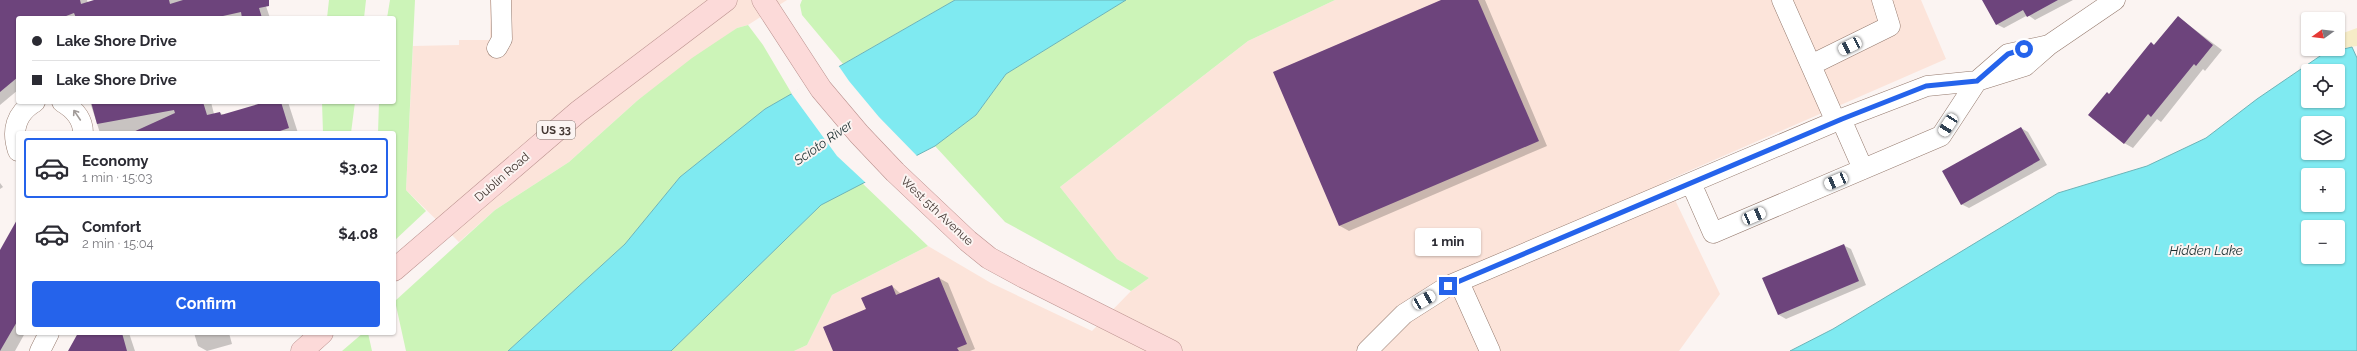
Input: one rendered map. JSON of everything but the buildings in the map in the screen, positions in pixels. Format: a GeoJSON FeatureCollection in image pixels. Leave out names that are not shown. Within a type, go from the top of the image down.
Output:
{"type":"FeatureCollection","features":[{"type":"Feature","properties":{"kind":"main road","name":"Dublin Road"},"geometry":{"type":"LineString","coordinates":[[396,268],[578,112],[726,0]]}},
{"type":"Feature","properties":{"kind":"main road","name":"West 5th Avenue"},"geometry":{"type":"LineString","coordinates":[[763,0],[821,89],[859,134],[894,172],[989,258],[1171,351]]}},
{"type":"Feature","properties":{"kind":"main road"},"geometry":{"type":"LineString","coordinates":[[302,351],[320,335]]}},
{"type":"Feature","properties":{"kind":"street"},"geometry":{"type":"LineString","coordinates":[[497,48],[502,39],[501,0]]}},
{"type":"Feature","properties":{"kind":"street"},"geometry":{"type":"LineString","coordinates":[[1782,0],[1811,65],[1863,170]]}},
{"type":"Feature","properties":{"kind":"street"},"geometry":{"type":"LineString","coordinates":[[1811,65],[1890,26],[1882,0]]}},
{"type":"Feature","properties":{"kind":"street"},"geometry":{"type":"LineString","coordinates":[[1691,183],[1713,234],[1863,170],[1941,136],[1977,81],[2008,54],[2049,45],[2114,0]]}},
{"type":"Feature","properties":{"kind":"street"},"geometry":{"type":"LineString","coordinates":[[1367,351],[1404,314],[1424,300],[1459,282],[1838,121],[1926,86],[1977,81]]}},
{"type":"Feature","properties":{"kind":"street"},"geometry":{"type":"LineString","coordinates":[[16,146],[14,140],[14,128],[18,117],[26,107],[31,104]]}},
{"type":"Feature","properties":{"kind":"street"},"geometry":{"type":"LineString","coordinates":[[66,104],[71,107],[79,116],[83,131]]}},
{"type":"Feature","properties":{"kind":"street"},"geometry":{"type":"LineString","coordinates":[[1459,282],[1490,351]]}},
{"type":"Feature","properties":{"kind":"street"},"geometry":{"type":"LineString","coordinates":[[40,351],[49,335]]}},
{"type":"Feature","properties":{"kind":"shaded area"},"geometry":{"type":"Polygon","coordinates":[[[490,0],[787,0],[748,25],[737,28],[638,100],[569,162],[495,210],[459,242],[406,190],[413,46],[459,45],[459,40],[490,40],[490,0]]]}},
{"type":"Feature","properties":{"kind":"shaded area"},"geometry":{"type":"Polygon","coordinates":[[[1335,0],[1921,0],[1946,59],[1666,181],[1720,294],[1679,351],[794,351],[807,345],[832,295],[928,246],[991,283],[1092,331],[1131,291],[1149,278],[1117,259],[1060,187],[1248,41],[1335,0]]]}},
{"type":"Feature","properties":{"kind":"green space"},"geometry":{"type":"Polygon","coordinates":[[[329,0],[366,0],[364,16],[327,16],[329,0]]]}},
{"type":"Feature","properties":{"kind":"green space"},"geometry":{"type":"Polygon","coordinates":[[[390,0],[415,0],[406,190],[426,211],[396,239],[396,131],[378,131],[379,104],[396,104],[396,16],[387,16],[390,0]]]}},
{"type":"Feature","properties":{"kind":"green space"},"geometry":{"type":"Polygon","coordinates":[[[802,0],[955,0],[843,64],[802,15],[800,5],[802,0]]]}},
{"type":"Feature","properties":{"kind":"green space"},"geometry":{"type":"Polygon","coordinates":[[[1126,0],[1335,0],[1248,41],[1060,187],[1117,259],[1149,278],[1131,291],[1005,222],[935,146],[976,115],[1006,74],[1126,0]]]}},
{"type":"Feature","properties":{"kind":"green space"},"geometry":{"type":"Polygon","coordinates":[[[748,25],[763,45],[792,94],[765,109],[680,177],[625,244],[508,351],[406,351],[396,300],[495,210],[569,162],[638,100],[692,58],[737,28],[748,25]]]}},
{"type":"Feature","properties":{"kind":"green space"},"geometry":{"type":"Polygon","coordinates":[[[322,104],[355,104],[351,131],[323,131],[322,104]]]}},
{"type":"Feature","properties":{"kind":"green space"},"geometry":{"type":"Polygon","coordinates":[[[862,183],[928,246],[832,295],[807,345],[794,351],[671,351],[821,205],[862,183]]]}},
{"type":"Feature","properties":{"kind":"green space"},"geometry":{"type":"Polygon","coordinates":[[[361,335],[368,335],[372,351],[342,351],[361,335]]]}},
{"type":"Feature","properties":{"kind":"sand"},"geometry":{"type":"Polygon","coordinates":[[[2357,28],[2357,46],[2345,48],[2345,32],[2357,28]]]}},
{"type":"Feature","properties":{"kind":"water","name":"Scioto River"},"geometry":{"type":"Polygon","coordinates":[[[955,0],[1126,0],[1006,74],[976,115],[935,146],[821,205],[671,351],[508,351],[625,244],[680,177],[765,109],[955,0]]]}},
{"type":"Feature","properties":{"kind":"water","name":"Hidden Lake"},"geometry":{"type":"Polygon","coordinates":[[[2352,47],[2357,58],[2357,351],[1790,351],[1833,329],[2058,193],[2147,166],[2206,138],[2257,99],[2301,69],[2301,108],[2345,108],[2345,64],[2308,64],[2320,56],[2345,56],[2345,49],[2352,47]]]}},
{"type":"Feature","properties":{"kind":"pier"},"geometry":{"type":"Polygon","coordinates":[[[838,65],[849,81],[879,117],[918,157],[866,183],[837,156],[791,93],[838,65]]]}},
{"type":"Feature","properties":{"kind":"route"},"geometry":{"type":"LineString","coordinates":[[1448,286],[1842,119],[1926,86],[1977,81],[2008,54],[2024,49]]}}]}
